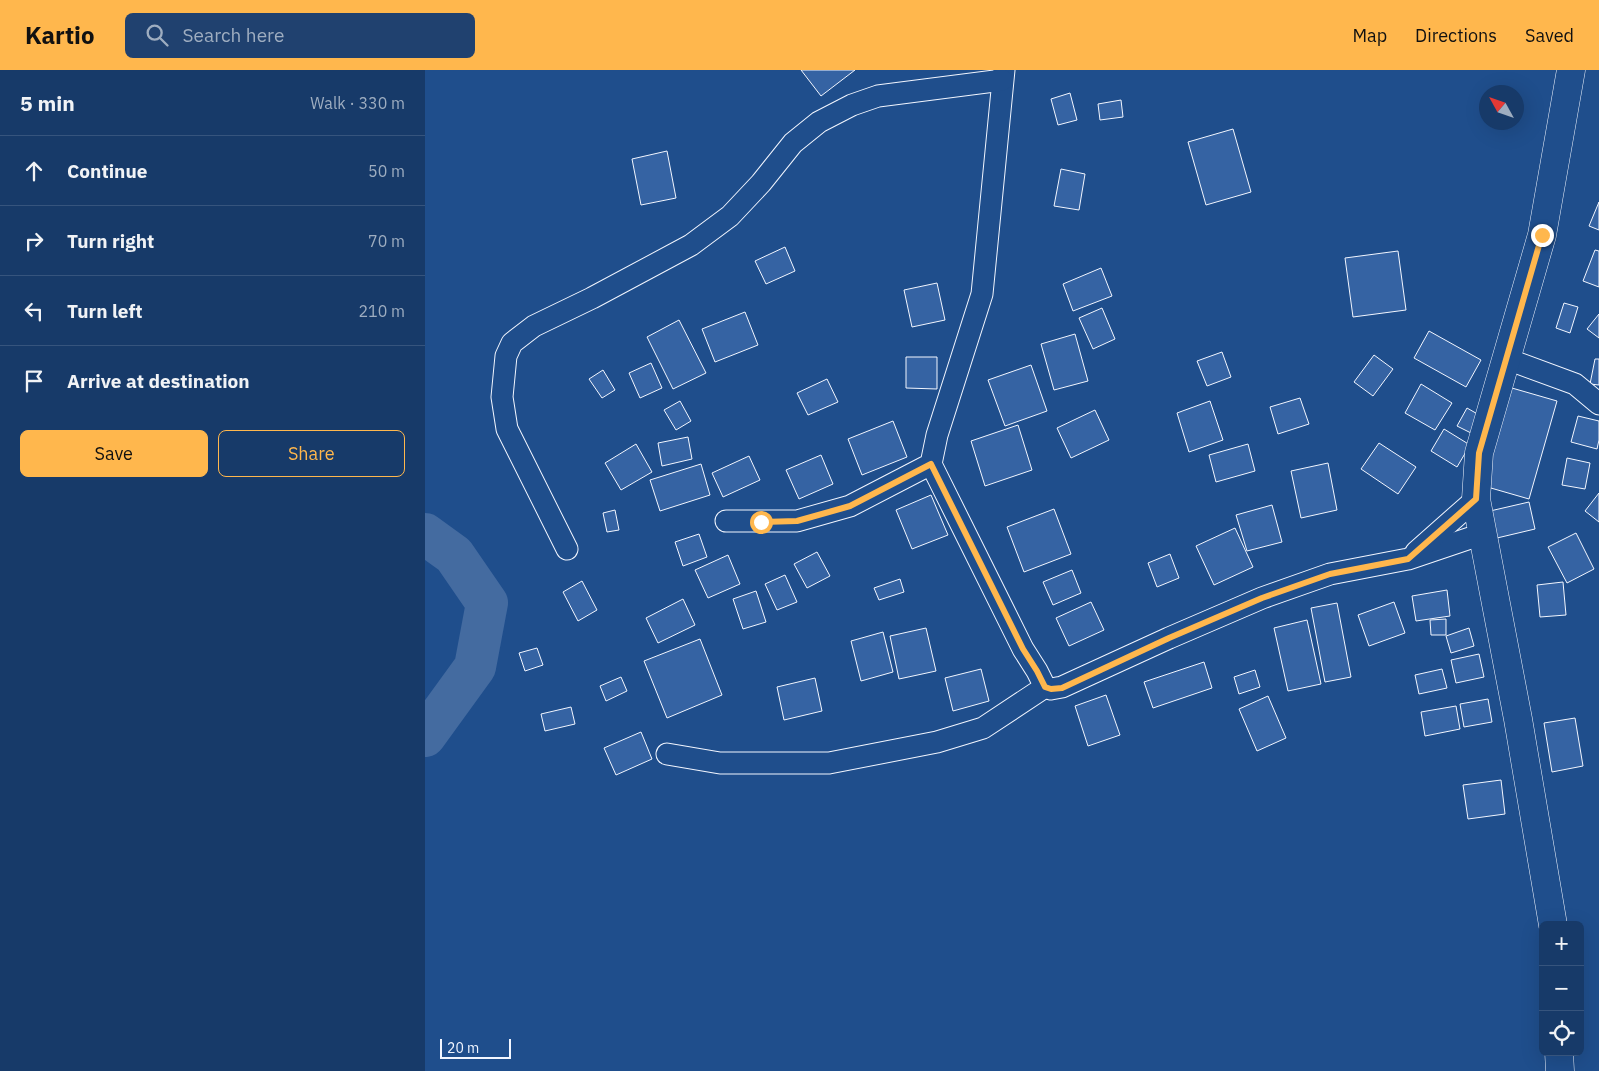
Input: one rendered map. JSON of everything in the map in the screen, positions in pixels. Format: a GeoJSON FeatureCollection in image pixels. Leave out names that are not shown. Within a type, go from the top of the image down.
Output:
{"type":"FeatureCollection","features":[{"type":"Feature","properties":{"kind":"street"},"geometry":{"type":"LineString","coordinates":[[1552,921],[1518,719],[1476,499],[1479,453],[1542,235],[1571,70]]}},
{"type":"Feature","properties":{"kind":"street"},"geometry":{"type":"LineString","coordinates":[[567,549],[507,429],[502,397],[506,356],[512,343],[535,326],[691,245],[729,216],[761,183],[793,143],[819,122],[852,105],[879,96],[1003,75],[983,294],[937,435],[931,464],[1023,649],[1045,687],[1051,689],[1062,688],[1169,638],[1262,598],[1330,574],[1408,559],[1482,534]]}},
{"type":"Feature","properties":{"kind":"street"},"geometry":{"type":"LineString","coordinates":[[1507,358],[1575,384],[1599,404]]}},
{"type":"Feature","properties":{"kind":"street"},"geometry":{"type":"LineString","coordinates":[[726,521],[797,521],[850,506],[931,464]]}},
{"type":"Feature","properties":{"kind":"street"},"geometry":{"type":"LineString","coordinates":[[1408,559],[1476,499]]}},
{"type":"Feature","properties":{"kind":"street"},"geometry":{"type":"LineString","coordinates":[[667,754],[720,763],[829,763],[937,742],[983,728],[1045,687]]}},
{"type":"Feature","properties":{"kind":"street"},"geometry":{"type":"LineString","coordinates":[[1559,1056],[1560,1071]]}},
{"type":"Feature","properties":{"kind":"building"},"geometry":{"type":"Polygon","coordinates":[[[801,70],[855,70],[821,96],[801,70]]]}},
{"type":"Feature","properties":{"kind":"building"},"geometry":{"type":"Polygon","coordinates":[[[1070,93],[1077,120],[1058,125],[1051,99],[1070,93]]]}},
{"type":"Feature","properties":{"kind":"building"},"geometry":{"type":"Polygon","coordinates":[[[1121,100],[1123,117],[1100,120],[1098,104],[1121,100]]]}},
{"type":"Feature","properties":{"kind":"building"},"geometry":{"type":"Polygon","coordinates":[[[1233,129],[1251,192],[1206,205],[1188,142],[1233,129]]]}},
{"type":"Feature","properties":{"kind":"building"},"geometry":{"type":"Polygon","coordinates":[[[667,151],[676,198],[641,205],[632,159],[667,151]]]}},
{"type":"Feature","properties":{"kind":"building"},"geometry":{"type":"Polygon","coordinates":[[[1061,169],[1085,174],[1079,210],[1054,206],[1061,169]]]}},
{"type":"Feature","properties":{"kind":"building"},"geometry":{"type":"Polygon","coordinates":[[[1599,202],[1599,230],[1589,226],[1599,202]]]}},
{"type":"Feature","properties":{"kind":"building"},"geometry":{"type":"Polygon","coordinates":[[[785,247],[795,271],[766,284],[755,261],[785,247]]]}},
{"type":"Feature","properties":{"kind":"building"},"geometry":{"type":"Polygon","coordinates":[[[1595,250],[1599,251],[1599,287],[1583,281],[1595,250]]]}},
{"type":"Feature","properties":{"kind":"building"},"geometry":{"type":"Polygon","coordinates":[[[1398,251],[1406,310],[1353,317],[1345,258],[1398,251]]]}},
{"type":"Feature","properties":{"kind":"building"},"geometry":{"type":"Polygon","coordinates":[[[1101,268],[1112,296],[1073,311],[1063,284],[1101,268]]]}},
{"type":"Feature","properties":{"kind":"building"},"geometry":{"type":"Polygon","coordinates":[[[937,283],[945,320],[912,327],[904,290],[937,283]]]}},
{"type":"Feature","properties":{"kind":"building"},"geometry":{"type":"Polygon","coordinates":[[[1564,303],[1578,307],[1570,333],[1556,328],[1564,303]]]}},
{"type":"Feature","properties":{"kind":"building"},"geometry":{"type":"Polygon","coordinates":[[[1102,308],[1115,339],[1093,349],[1079,318],[1102,308]]]}},
{"type":"Feature","properties":{"kind":"building"},"geometry":{"type":"Polygon","coordinates":[[[745,312],[758,345],[715,362],[702,329],[745,312]]]}},
{"type":"Feature","properties":{"kind":"building"},"geometry":{"type":"Polygon","coordinates":[[[1599,314],[1599,338],[1587,329],[1599,314]]]}},
{"type":"Feature","properties":{"kind":"building"},"geometry":{"type":"Polygon","coordinates":[[[679,320],[706,373],[673,389],[647,337],[679,320]]]}},
{"type":"Feature","properties":{"kind":"building"},"geometry":{"type":"Polygon","coordinates":[[[1429,331],[1481,360],[1466,387],[1414,358],[1429,331]]]}},
{"type":"Feature","properties":{"kind":"building"},"geometry":{"type":"Polygon","coordinates":[[[1075,334],[1088,381],[1054,390],[1041,344],[1075,334]]]}},
{"type":"Feature","properties":{"kind":"building"},"geometry":{"type":"Polygon","coordinates":[[[1222,352],[1231,377],[1207,386],[1197,361],[1222,352]]]}},
{"type":"Feature","properties":{"kind":"building"},"geometry":{"type":"Polygon","coordinates":[[[1374,355],[1393,369],[1373,396],[1354,382],[1374,355]]]}},
{"type":"Feature","properties":{"kind":"building"},"geometry":{"type":"Polygon","coordinates":[[[906,357],[937,357],[937,389],[906,388],[906,357]]]}},
{"type":"Feature","properties":{"kind":"building"},"geometry":{"type":"Polygon","coordinates":[[[1595,359],[1599,359],[1599,385],[1590,384],[1595,359]]]}},
{"type":"Feature","properties":{"kind":"building"},"geometry":{"type":"Polygon","coordinates":[[[651,363],[662,388],[640,398],[629,373],[651,363]]]}},
{"type":"Feature","properties":{"kind":"building"},"geometry":{"type":"Polygon","coordinates":[[[1031,365],[1047,411],[1005,426],[988,380],[1031,365]]]}},
{"type":"Feature","properties":{"kind":"building"},"geometry":{"type":"Polygon","coordinates":[[[603,370],[615,390],[602,398],[589,379],[603,370]]]}},
{"type":"Feature","properties":{"kind":"building"},"geometry":{"type":"Polygon","coordinates":[[[827,379],[838,402],[808,415],[797,393],[827,379]]]}},
{"type":"Feature","properties":{"kind":"building"},"geometry":{"type":"Polygon","coordinates":[[[1421,384],[1452,403],[1435,430],[1405,413],[1421,384]]]}},
{"type":"Feature","properties":{"kind":"building"},"geometry":{"type":"Polygon","coordinates":[[[1505,386],[1557,401],[1529,499],[1477,484],[1505,386]]]}},
{"type":"Feature","properties":{"kind":"building"},"geometry":{"type":"Polygon","coordinates":[[[1300,398],[1309,424],[1278,434],[1270,407],[1300,398]]]}},
{"type":"Feature","properties":{"kind":"building"},"geometry":{"type":"Polygon","coordinates":[[[680,401],[691,421],[676,430],[664,410],[680,401]]]}},
{"type":"Feature","properties":{"kind":"building"},"geometry":{"type":"Polygon","coordinates":[[[1210,401],[1223,440],[1189,452],[1177,413],[1210,401]]]}},
{"type":"Feature","properties":{"kind":"building"},"geometry":{"type":"Polygon","coordinates":[[[1467,408],[1481,416],[1471,433],[1457,426],[1467,408]]]}},
{"type":"Feature","properties":{"kind":"building"},"geometry":{"type":"Polygon","coordinates":[[[1095,410],[1109,440],[1071,458],[1057,428],[1095,410]]]}},
{"type":"Feature","properties":{"kind":"building"},"geometry":{"type":"Polygon","coordinates":[[[1578,416],[1599,421],[1597,449],[1571,442],[1578,416]]]}},
{"type":"Feature","properties":{"kind":"building"},"geometry":{"type":"Polygon","coordinates":[[[893,421],[907,457],[862,475],[848,439],[893,421]]]}},
{"type":"Feature","properties":{"kind":"building"},"geometry":{"type":"Polygon","coordinates":[[[1018,425],[1032,470],[985,486],[971,441],[1018,425]]]}},
{"type":"Feature","properties":{"kind":"building"},"geometry":{"type":"Polygon","coordinates":[[[1444,429],[1470,445],[1457,467],[1431,451],[1444,429]]]}},
{"type":"Feature","properties":{"kind":"building"},"geometry":{"type":"Polygon","coordinates":[[[688,437],[692,459],[662,466],[658,443],[688,437]]]}},
{"type":"Feature","properties":{"kind":"building"},"geometry":{"type":"Polygon","coordinates":[[[1379,443],[1416,467],[1398,494],[1361,469],[1379,443]]]}},
{"type":"Feature","properties":{"kind":"building"},"geometry":{"type":"Polygon","coordinates":[[[636,444],[652,472],[621,490],[605,463],[636,444]]]}},
{"type":"Feature","properties":{"kind":"building"},"geometry":{"type":"Polygon","coordinates":[[[1248,444],[1255,471],[1216,482],[1209,455],[1248,444]]]}},
{"type":"Feature","properties":{"kind":"building"},"geometry":{"type":"Polygon","coordinates":[[[821,455],[833,484],[799,499],[786,470],[821,455]]]}},
{"type":"Feature","properties":{"kind":"building"},"geometry":{"type":"Polygon","coordinates":[[[749,456],[760,480],[723,497],[712,473],[749,456]]]}},
{"type":"Feature","properties":{"kind":"building"},"geometry":{"type":"Polygon","coordinates":[[[1567,458],[1590,463],[1585,489],[1562,485],[1567,458]]]}},
{"type":"Feature","properties":{"kind":"building"},"geometry":{"type":"Polygon","coordinates":[[[1328,463],[1337,510],[1301,518],[1291,471],[1328,463]]]}},
{"type":"Feature","properties":{"kind":"building"},"geometry":{"type":"Polygon","coordinates":[[[701,464],[710,495],[660,511],[650,480],[701,464]]]}},
{"type":"Feature","properties":{"kind":"building"},"geometry":{"type":"Polygon","coordinates":[[[1599,493],[1599,522],[1585,511],[1599,493]]]}},
{"type":"Feature","properties":{"kind":"building"},"geometry":{"type":"Polygon","coordinates":[[[931,495],[948,535],[912,549],[896,510],[931,495]]]}},
{"type":"Feature","properties":{"kind":"building"},"geometry":{"type":"Polygon","coordinates":[[[1529,502],[1535,529],[1497,538],[1490,511],[1529,502]]]}},
{"type":"Feature","properties":{"kind":"building"},"geometry":{"type":"Polygon","coordinates":[[[1272,505],[1282,542],[1247,551],[1236,515],[1272,505]]]}},
{"type":"Feature","properties":{"kind":"building"},"geometry":{"type":"Polygon","coordinates":[[[1054,509],[1071,554],[1024,572],[1007,527],[1054,509]]]}},
{"type":"Feature","properties":{"kind":"building"},"geometry":{"type":"Polygon","coordinates":[[[615,510],[619,530],[607,532],[603,513],[615,510]]]}},
{"type":"Feature","properties":{"kind":"building"},"geometry":{"type":"Polygon","coordinates":[[[1235,528],[1253,567],[1214,585],[1196,546],[1235,528]]]}},
{"type":"Feature","properties":{"kind":"building"},"geometry":{"type":"Polygon","coordinates":[[[1576,533],[1594,569],[1567,583],[1548,547],[1576,533]]]}},
{"type":"Feature","properties":{"kind":"building"},"geometry":{"type":"Polygon","coordinates":[[[699,534],[707,557],[683,566],[675,542],[699,534]]]}},
{"type":"Feature","properties":{"kind":"building"},"geometry":{"type":"Polygon","coordinates":[[[817,552],[830,576],[807,588],[794,564],[817,552]]]}},
{"type":"Feature","properties":{"kind":"building"},"geometry":{"type":"Polygon","coordinates":[[[1170,554],[1179,578],[1157,587],[1148,563],[1170,554]]]}},
{"type":"Feature","properties":{"kind":"building"},"geometry":{"type":"Polygon","coordinates":[[[728,555],[740,584],[708,598],[695,570],[728,555]]]}},
{"type":"Feature","properties":{"kind":"building"},"geometry":{"type":"Polygon","coordinates":[[[1072,570],[1081,593],[1053,605],[1043,582],[1072,570]]]}},
{"type":"Feature","properties":{"kind":"building"},"geometry":{"type":"Polygon","coordinates":[[[785,575],[797,602],[777,610],[765,584],[785,575]]]}},
{"type":"Feature","properties":{"kind":"building"},"geometry":{"type":"Polygon","coordinates":[[[900,579],[904,592],[879,600],[874,588],[900,579]]]}},
{"type":"Feature","properties":{"kind":"building"},"geometry":{"type":"Polygon","coordinates":[[[582,581],[597,610],[578,621],[563,592],[582,581]]]}},
{"type":"Feature","properties":{"kind":"building"},"geometry":{"type":"Polygon","coordinates":[[[1563,582],[1566,615],[1540,617],[1537,585],[1563,582]]]}},
{"type":"Feature","properties":{"kind":"building"},"geometry":{"type":"Polygon","coordinates":[[[1447,590],[1450,616],[1416,621],[1412,596],[1447,590]]]}},
{"type":"Feature","properties":{"kind":"building"},"geometry":{"type":"Polygon","coordinates":[[[756,591],[766,622],[743,629],[733,599],[756,591]]]}},
{"type":"Feature","properties":{"kind":"building"},"geometry":{"type":"Polygon","coordinates":[[[683,599],[695,625],[658,643],[646,618],[683,599]]]}},
{"type":"Feature","properties":{"kind":"building"},"geometry":{"type":"Polygon","coordinates":[[[1091,602],[1104,630],[1069,646],[1056,618],[1091,602]]]}},
{"type":"Feature","properties":{"kind":"building"},"geometry":{"type":"Polygon","coordinates":[[[1394,602],[1405,633],[1369,646],[1358,615],[1394,602]]]}},
{"type":"Feature","properties":{"kind":"building"},"geometry":{"type":"Polygon","coordinates":[[[1337,603],[1351,677],[1325,682],[1311,608],[1337,603]]]}},
{"type":"Feature","properties":{"kind":"building"},"geometry":{"type":"Polygon","coordinates":[[[1446,619],[1446,635],[1431,635],[1430,620],[1446,619]]]}},
{"type":"Feature","properties":{"kind":"building"},"geometry":{"type":"Polygon","coordinates":[[[1307,620],[1321,684],[1288,691],[1274,628],[1307,620]]]}},
{"type":"Feature","properties":{"kind":"building"},"geometry":{"type":"Polygon","coordinates":[[[926,628],[936,671],[899,679],[890,636],[926,628]]]}},
{"type":"Feature","properties":{"kind":"building"},"geometry":{"type":"Polygon","coordinates":[[[1469,628],[1474,646],[1451,653],[1446,636],[1469,628]]]}},
{"type":"Feature","properties":{"kind":"building"},"geometry":{"type":"Polygon","coordinates":[[[883,632],[893,672],[861,681],[851,641],[883,632]]]}},
{"type":"Feature","properties":{"kind":"building"},"geometry":{"type":"Polygon","coordinates":[[[700,639],[722,695],[667,718],[644,661],[700,639]]]}},
{"type":"Feature","properties":{"kind":"building"},"geometry":{"type":"Polygon","coordinates":[[[537,648],[543,665],[525,671],[519,653],[537,648]]]}},
{"type":"Feature","properties":{"kind":"building"},"geometry":{"type":"Polygon","coordinates":[[[1479,654],[1484,677],[1456,683],[1451,660],[1479,654]]]}},
{"type":"Feature","properties":{"kind":"building"},"geometry":{"type":"Polygon","coordinates":[[[1204,662],[1212,688],[1153,708],[1144,682],[1204,662]]]}},
{"type":"Feature","properties":{"kind":"building"},"geometry":{"type":"Polygon","coordinates":[[[981,669],[989,701],[953,711],[945,678],[981,669]]]}},
{"type":"Feature","properties":{"kind":"building"},"geometry":{"type":"Polygon","coordinates":[[[1442,669],[1447,688],[1419,694],[1415,675],[1442,669]]]}},
{"type":"Feature","properties":{"kind":"building"},"geometry":{"type":"Polygon","coordinates":[[[1255,670],[1260,687],[1239,694],[1234,677],[1255,670]]]}},
{"type":"Feature","properties":{"kind":"building"},"geometry":{"type":"Polygon","coordinates":[[[621,677],[627,691],[606,701],[600,686],[621,677]]]}},
{"type":"Feature","properties":{"kind":"building"},"geometry":{"type":"Polygon","coordinates":[[[815,678],[822,711],[784,720],[777,687],[815,678]]]}},
{"type":"Feature","properties":{"kind":"building"},"geometry":{"type":"Polygon","coordinates":[[[1106,695],[1120,735],[1088,746],[1075,706],[1106,695]]]}},
{"type":"Feature","properties":{"kind":"building"},"geometry":{"type":"Polygon","coordinates":[[[1268,696],[1286,738],[1257,751],[1239,709],[1268,696]]]}},
{"type":"Feature","properties":{"kind":"building"},"geometry":{"type":"Polygon","coordinates":[[[1488,699],[1492,722],[1464,727],[1460,704],[1488,699]]]}},
{"type":"Feature","properties":{"kind":"building"},"geometry":{"type":"Polygon","coordinates":[[[1456,706],[1460,729],[1425,736],[1421,712],[1456,706]]]}},
{"type":"Feature","properties":{"kind":"building"},"geometry":{"type":"Polygon","coordinates":[[[571,707],[575,724],[545,731],[541,714],[571,707]]]}},
{"type":"Feature","properties":{"kind":"building"},"geometry":{"type":"Polygon","coordinates":[[[1575,718],[1583,766],[1552,772],[1544,723],[1575,718]]]}},
{"type":"Feature","properties":{"kind":"building"},"geometry":{"type":"Polygon","coordinates":[[[641,732],[652,759],[616,775],[604,748],[641,732]]]}},
{"type":"Feature","properties":{"kind":"building"},"geometry":{"type":"Polygon","coordinates":[[[1501,780],[1505,814],[1468,819],[1463,785],[1501,780]]]}},
{"type":"Feature","properties":{"kind":"waterway"},"geometry":{"type":"LineString","coordinates":[[425,534],[454,555],[487,603],[475,667],[425,736]]}},
{"type":"Feature","properties":{"kind":"route"},"geometry":{"type":"LineString","coordinates":[[761,522],[797,521],[850,506],[931,464],[1023,649],[1045,687],[1051,689],[1062,688],[1169,638],[1262,598],[1330,574],[1408,559],[1476,499],[1479,453],[1542,235]]}}]}
